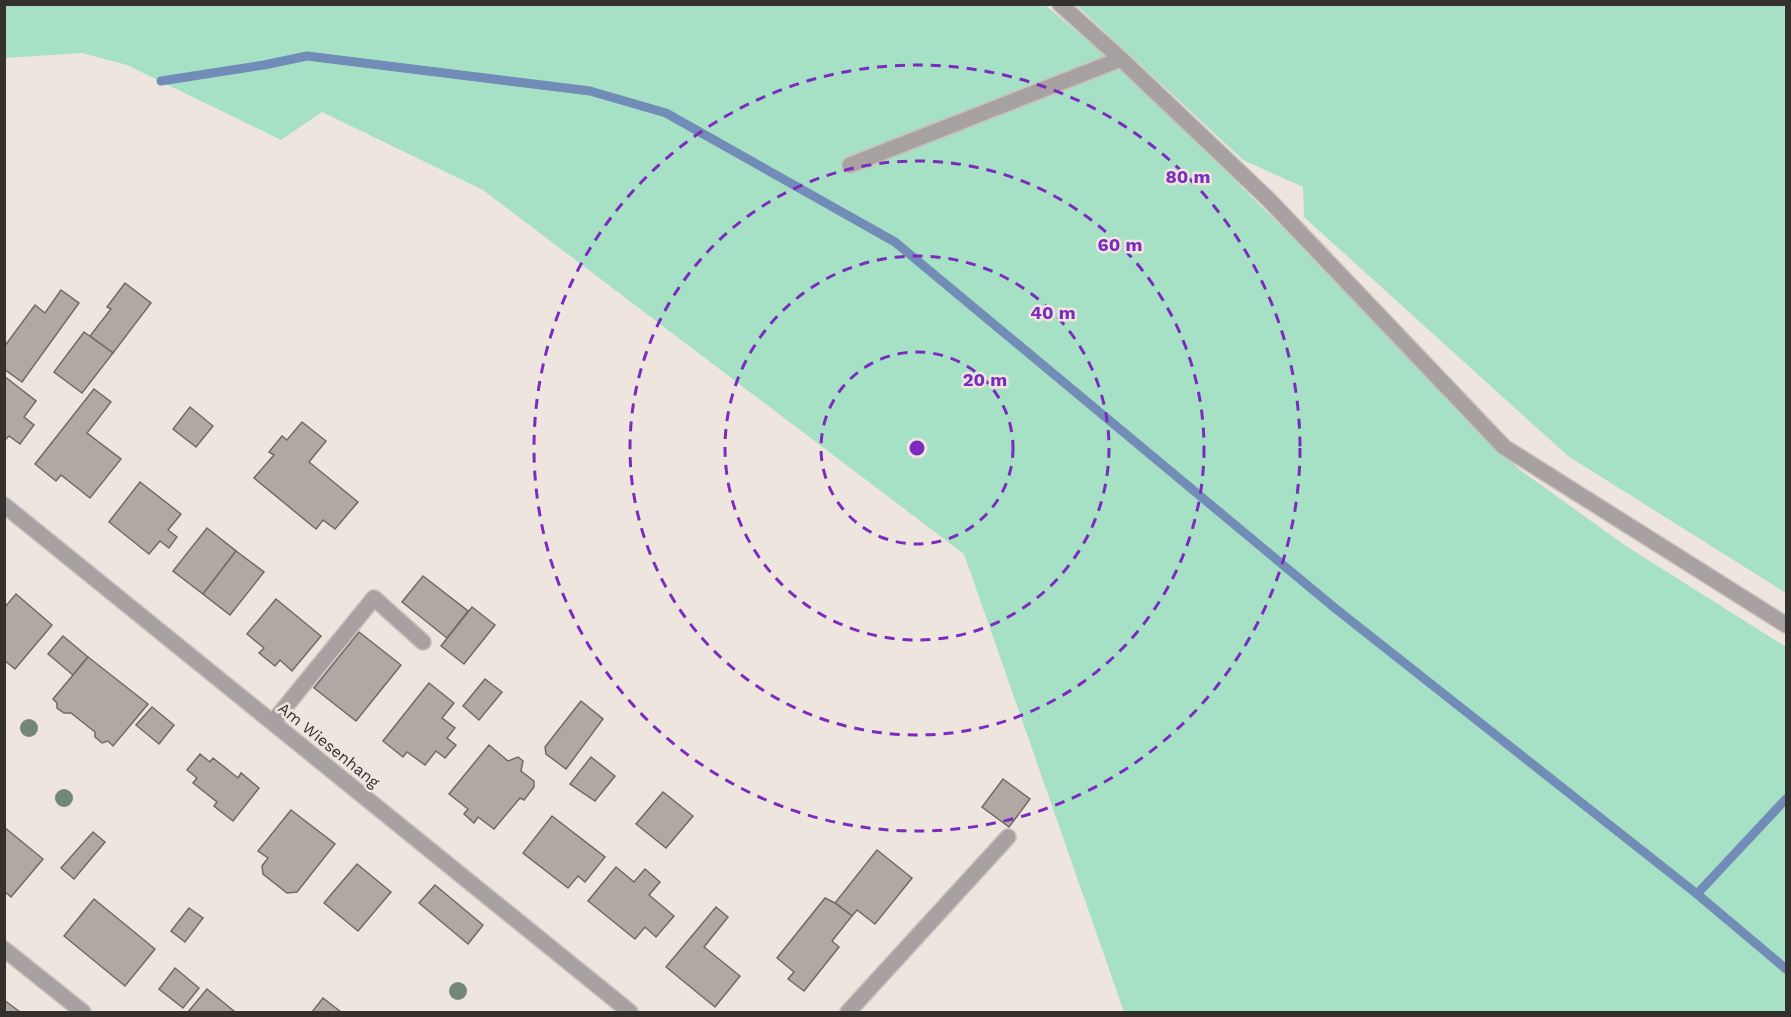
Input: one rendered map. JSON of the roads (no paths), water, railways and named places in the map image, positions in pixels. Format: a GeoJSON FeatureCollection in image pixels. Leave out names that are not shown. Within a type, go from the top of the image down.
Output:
{"type":"FeatureCollection","features":[{"type":"Feature","properties":{"kind":"street"},"geometry":{"type":"LineString","coordinates":[[1060,4],[1268,199],[1504,447],[1786,625]]}},
{"type":"Feature","properties":{"kind":"street"},"geometry":{"type":"LineString","coordinates":[[850,165],[1121,59]]}},
{"type":"Feature","properties":{"kind":"street","name":"Am Wiesenhang"},"geometry":{"type":"LineString","coordinates":[[4,504],[630,1012]]}},
{"type":"Feature","properties":{"kind":"street"},"geometry":{"type":"LineString","coordinates":[[273,722],[374,598],[423,642]]}},
{"type":"Feature","properties":{"kind":"street"},"geometry":{"type":"LineString","coordinates":[[848,1012],[1008,837]]}},
{"type":"Feature","properties":{"kind":"street"},"geometry":{"type":"LineString","coordinates":[[4,949],[83,1012]]}},
{"type":"Feature","properties":{"kind":"waterway"},"geometry":{"type":"LineString","coordinates":[[161,81],[307,56],[590,91],[666,113],[895,242],[1336,609],[1697,894],[1786,969]]}},
{"type":"Feature","properties":{"kind":"waterway"},"geometry":{"type":"LineString","coordinates":[[1697,894],[1786,799]]}}]}
